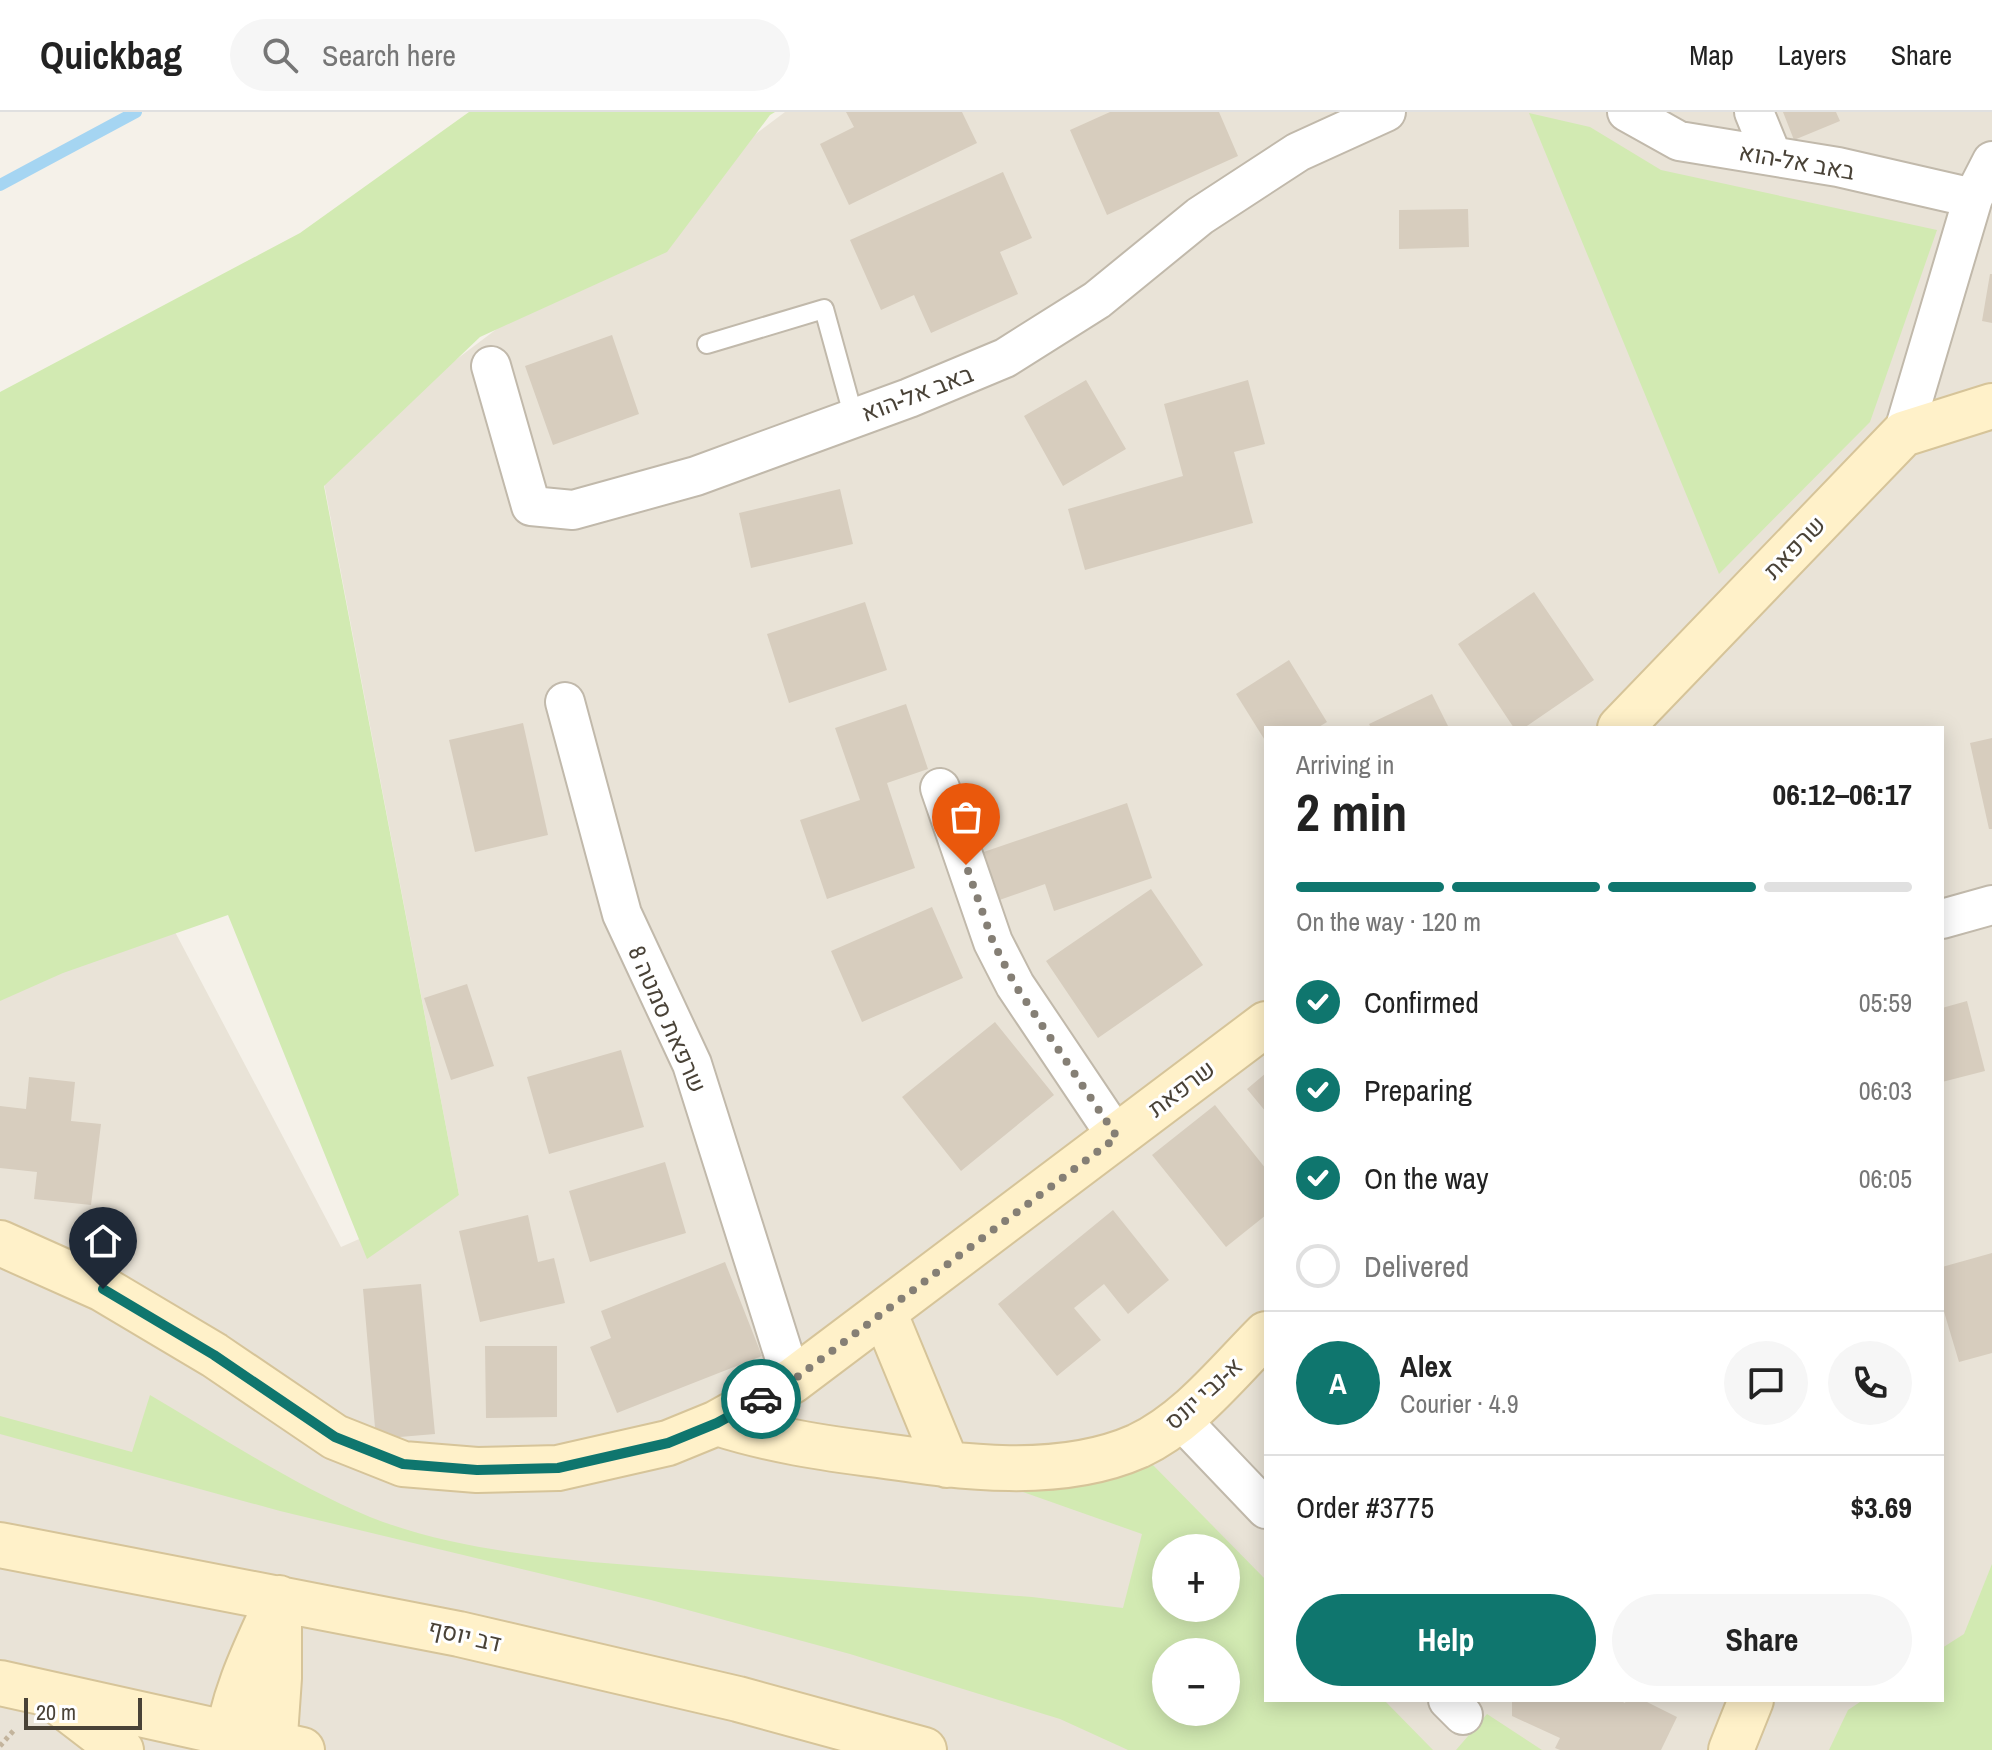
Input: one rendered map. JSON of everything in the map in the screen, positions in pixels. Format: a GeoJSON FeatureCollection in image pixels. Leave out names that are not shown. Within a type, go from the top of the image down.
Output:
{"type":"FeatureCollection","features":[{"type":"Feature","properties":{"kind":"street","name":"באב אל-הוא"},"geometry":{"type":"LineString","coordinates":[[491,366],[531,506],[573,510],[696,476],[1005,358],[1097,300],[1212,208],[1298,152],[1386,112]]}},
{"type":"Feature","properties":{"kind":"street","name":"באב אל-הוא"},"geometry":{"type":"LineString","coordinates":[[1627,112],[1679,141],[1838,167],[1973,198]]}},
{"type":"Feature","properties":{"kind":"street"},"geometry":{"type":"LineString","coordinates":[[1754,112],[1772,156]]}},
{"type":"Feature","properties":{"kind":"street"},"geometry":{"type":"LineString","coordinates":[[1903,434],[1973,198],[1992,161]]}},
{"type":"Feature","properties":{"kind":"street","name":"שרפאת"},"geometry":{"type":"LineString","coordinates":[[1622,726],[1903,434],[1992,406]]}},
{"type":"Feature","properties":{"kind":"street","name":"שרפאת סמטה 8"},"geometry":{"type":"LineString","coordinates":[[565,702],[622,914],[692,1064],[792,1381]]}},
{"type":"Feature","properties":{"kind":"street"},"geometry":{"type":"LineString","coordinates":[[940,788],[993,942],[1015,985],[1117,1137]]}},
{"type":"Feature","properties":{"kind":"street"},"geometry":{"type":"LineString","coordinates":[[1944,918],[1992,905]]}},
{"type":"Feature","properties":{"kind":"street","name":"שרפאת"},"geometry":{"type":"LineString","coordinates":[[0,1243],[103,1289],[214,1355],[335,1437],[403,1464],[477,1470],[558,1468],[668,1443],[717,1423],[792,1381],[1264,1026]]}},
{"type":"Feature","properties":{"kind":"street"},"geometry":{"type":"LineString","coordinates":[[884,1312],[947,1465]]}},
{"type":"Feature","properties":{"kind":"street","name":"א-נבי יונס"},"geometry":{"type":"LineString","coordinates":[[717,1423],[804,1445],[947,1465],[1034,1467],[1088,1462],[1138,1446],[1181,1420],[1264,1336]]}},
{"type":"Feature","properties":{"kind":"street"},"geometry":{"type":"LineString","coordinates":[[1181,1420],[1264,1507]]}},
{"type":"Feature","properties":{"kind":"street","name":"דב יוסף"},"geometry":{"type":"LineString","coordinates":[[0,1545],[459,1634],[738,1699],[924,1750]]}},
{"type":"Feature","properties":{"kind":"street"},"geometry":{"type":"LineString","coordinates":[[227,1742],[243,1681],[279,1598]]}},
{"type":"Feature","properties":{"kind":"street"},"geometry":{"type":"LineString","coordinates":[[0,1683],[227,1742],[284,1748],[279,1678],[279,1598]]}},
{"type":"Feature","properties":{"kind":"street"},"geometry":{"type":"LineString","coordinates":[[46,1693],[121,1750]]}},
{"type":"Feature","properties":{"kind":"street"},"geometry":{"type":"LineString","coordinates":[[1731,1750],[1750,1702]]}},
{"type":"Feature","properties":{"kind":"lane"},"geometry":{"type":"LineString","coordinates":[[707,344],[824,309],[854,418]]}},
{"type":"Feature","properties":{"kind":"shaded area"},"geometry":{"type":"Polygon","coordinates":[[[785,112],[1992,112],[1992,1750],[0,1750],[0,982],[164,911],[341,1247],[459,1195],[320,462],[785,112]]]}},
{"type":"Feature","properties":{"kind":"green space"},"geometry":{"type":"Polygon","coordinates":[[[469,112],[775,112],[667,252],[480,337],[324,486],[459,1195],[367,1259],[228,915],[63,973],[0,1001],[0,392],[300,233],[469,112]]]}},
{"type":"Feature","properties":{"kind":"green space"},"geometry":{"type":"Polygon","coordinates":[[[1529,113],[1590,127],[1661,170],[1937,230],[1870,422],[1719,574],[1529,113]]]}},
{"type":"Feature","properties":{"kind":"green space"},"geometry":{"type":"Polygon","coordinates":[[[150,1395],[341,1504],[424,1535],[508,1552],[592,1562],[1032,1597],[1123,1608],[1142,1534],[1023,1492],[1089,1484],[1150,1462],[1221,1534],[1152,1534],[1152,1622],[1240,1622],[1240,1554],[1264,1578],[1264,1702],[1386,1702],[1433,1750],[1128,1750],[1060,1719],[850,1654],[651,1600],[280,1511],[0,1434],[0,1416],[132,1452],[150,1395]]]}},
{"type":"Feature","properties":{"kind":"green space"},"geometry":{"type":"Polygon","coordinates":[[[1992,1564],[1992,1750],[1829,1750],[1848,1710],[1860,1702],[1944,1702],[1944,1647],[1964,1634],[1992,1564]]]}},
{"type":"Feature","properties":{"kind":"green space"},"geometry":{"type":"Polygon","coordinates":[[[1487,1714],[1542,1750],[1456,1750],[1487,1714]]]}},
{"type":"Feature","properties":{"kind":"building"},"geometry":{"type":"Polygon","coordinates":[[[846,112],[962,112],[977,143],[849,205],[820,144],[854,127],[846,112]]]}},
{"type":"Feature","properties":{"kind":"building"},"geometry":{"type":"Polygon","coordinates":[[[1110,112],[1219,112],[1238,156],[1107,215],[1070,130],[1110,112]]]}},
{"type":"Feature","properties":{"kind":"building"},"geometry":{"type":"Polygon","coordinates":[[[1783,112],[1836,112],[1840,121],[1794,140],[1783,112]]]}},
{"type":"Feature","properties":{"kind":"building"},"geometry":{"type":"Polygon","coordinates":[[[1003,172],[1032,238],[1000,252],[1018,294],[931,333],[914,295],[881,310],[850,240],[1003,172]]]}},
{"type":"Feature","properties":{"kind":"building"},"geometry":{"type":"Polygon","coordinates":[[[1468,209],[1469,247],[1399,249],[1399,210],[1468,209]]]}},
{"type":"Feature","properties":{"kind":"building"},"geometry":{"type":"Polygon","coordinates":[[[1992,274],[1992,323],[1982,321],[1992,274]]]}},
{"type":"Feature","properties":{"kind":"building"},"geometry":{"type":"Polygon","coordinates":[[[612,335],[639,414],[553,445],[525,366],[612,335]]]}},
{"type":"Feature","properties":{"kind":"building"},"geometry":{"type":"Polygon","coordinates":[[[1086,380],[1126,449],[1063,486],[1024,416],[1086,380]]]}},
{"type":"Feature","properties":{"kind":"building"},"geometry":{"type":"Polygon","coordinates":[[[1248,380],[1265,444],[1234,452],[1253,523],[1085,570],[1068,509],[1183,476],[1164,404],[1248,380]]]}},
{"type":"Feature","properties":{"kind":"building"},"geometry":{"type":"Polygon","coordinates":[[[840,489],[853,544],[751,568],[739,513],[840,489]]]}},
{"type":"Feature","properties":{"kind":"building"},"geometry":{"type":"Polygon","coordinates":[[[1534,592],[1594,680],[1527,726],[1513,726],[1458,644],[1534,592]]]}},
{"type":"Feature","properties":{"kind":"building"},"geometry":{"type":"Polygon","coordinates":[[[865,602],[887,670],[789,703],[767,634],[865,602]]]}},
{"type":"Feature","properties":{"kind":"building"},"geometry":{"type":"Polygon","coordinates":[[[1289,660],[1327,722],[1320,726],[1264,726],[1264,739],[1236,694],[1289,660]]]}},
{"type":"Feature","properties":{"kind":"building"},"geometry":{"type":"Polygon","coordinates":[[[1432,694],[1448,726],[1370,726],[1432,694]]]}},
{"type":"Feature","properties":{"kind":"building"},"geometry":{"type":"Polygon","coordinates":[[[906,704],[928,769],[887,783],[915,868],[827,899],[800,820],[860,800],[835,728],[906,704]]]}},
{"type":"Feature","properties":{"kind":"building"},"geometry":{"type":"Polygon","coordinates":[[[523,723],[548,835],[475,852],[449,740],[523,723]]]}},
{"type":"Feature","properties":{"kind":"building"},"geometry":{"type":"Polygon","coordinates":[[[1992,738],[1992,829],[1989,829],[1970,743],[1992,738]]]}},
{"type":"Feature","properties":{"kind":"building"},"geometry":{"type":"Polygon","coordinates":[[[1127,803],[1152,878],[1054,911],[1045,884],[985,905],[969,857],[1127,803]]]}},
{"type":"Feature","properties":{"kind":"building"},"geometry":{"type":"Polygon","coordinates":[[[1151,889],[1203,965],[1098,1038],[1046,961],[1151,889]]]}},
{"type":"Feature","properties":{"kind":"building"},"geometry":{"type":"Polygon","coordinates":[[[932,907],[963,978],[862,1022],[831,951],[932,907]]]}},
{"type":"Feature","properties":{"kind":"building"},"geometry":{"type":"Polygon","coordinates":[[[467,984],[494,1066],[451,1080],[424,998],[467,984]]]}},
{"type":"Feature","properties":{"kind":"building"},"geometry":{"type":"Polygon","coordinates":[[[1967,1001],[1985,1071],[1944,1081],[1944,1007],[1967,1001]]]}},
{"type":"Feature","properties":{"kind":"building"},"geometry":{"type":"Polygon","coordinates":[[[995,1022],[1054,1095],[961,1171],[902,1097],[995,1022]]]}},
{"type":"Feature","properties":{"kind":"building"},"geometry":{"type":"Polygon","coordinates":[[[621,1050],[644,1127],[549,1154],[527,1077],[621,1050]]]}},
{"type":"Feature","properties":{"kind":"building"},"geometry":{"type":"Polygon","coordinates":[[[1264,1075],[1264,1110],[1247,1089],[1264,1075]]]}},
{"type":"Feature","properties":{"kind":"building"},"geometry":{"type":"Polygon","coordinates":[[[29,1077],[75,1082],[71,1121],[101,1124],[91,1205],[34,1199],[37,1172],[0,1168],[0,1106],[26,1109],[29,1077]]]}},
{"type":"Feature","properties":{"kind":"building"},"geometry":{"type":"Polygon","coordinates":[[[1215,1105],[1264,1166],[1264,1217],[1226,1247],[1152,1155],[1215,1105]]]}},
{"type":"Feature","properties":{"kind":"building"},"geometry":{"type":"Polygon","coordinates":[[[665,1162],[686,1233],[590,1262],[569,1191],[665,1162]]]}},
{"type":"Feature","properties":{"kind":"building"},"geometry":{"type":"Polygon","coordinates":[[[1113,1210],[1169,1280],[1128,1314],[1104,1284],[1074,1308],[1101,1340],[1057,1376],[998,1304],[1113,1210]]]}},
{"type":"Feature","properties":{"kind":"building"},"geometry":{"type":"Polygon","coordinates":[[[528,1215],[538,1262],[554,1258],[565,1303],[480,1322],[459,1231],[528,1215]]]}},
{"type":"Feature","properties":{"kind":"building"},"geometry":{"type":"Polygon","coordinates":[[[1992,1253],[1992,1353],[1959,1362],[1944,1312],[1944,1266],[1992,1253]]]}},
{"type":"Feature","properties":{"kind":"building"},"geometry":{"type":"Polygon","coordinates":[[[725,1262],[762,1356],[617,1413],[590,1347],[611,1338],[601,1311],[725,1262]]]}},
{"type":"Feature","properties":{"kind":"building"},"geometry":{"type":"Polygon","coordinates":[[[421,1284],[435,1434],[376,1439],[363,1289],[421,1284]]]}},
{"type":"Feature","properties":{"kind":"building"},"geometry":{"type":"Polygon","coordinates":[[[485,1346],[557,1346],[557,1417],[486,1418],[485,1346]]]}},
{"type":"Feature","properties":{"kind":"building"},"geometry":{"type":"Polygon","coordinates":[[[1512,1702],[1647,1702],[1677,1717],[1661,1750],[1560,1750],[1555,1748],[1560,1738],[1512,1716],[1512,1702]]]}},
{"type":"Feature","properties":{"kind":"waterway"},"geometry":{"type":"LineString","coordinates":[[0,185],[136,112]]}},
{"type":"Feature","properties":{"kind":"way so far"},"geometry":{"type":"LineString","coordinates":[[761,1399],[792,1381],[1117,1137],[1015,985],[993,942],[966,865]]}},
{"type":"Feature","properties":{"kind":"route"},"geometry":{"type":"LineString","coordinates":[[103,1289],[214,1355],[335,1437],[403,1464],[477,1470],[558,1468],[668,1443],[717,1423],[761,1399]]}}]}
